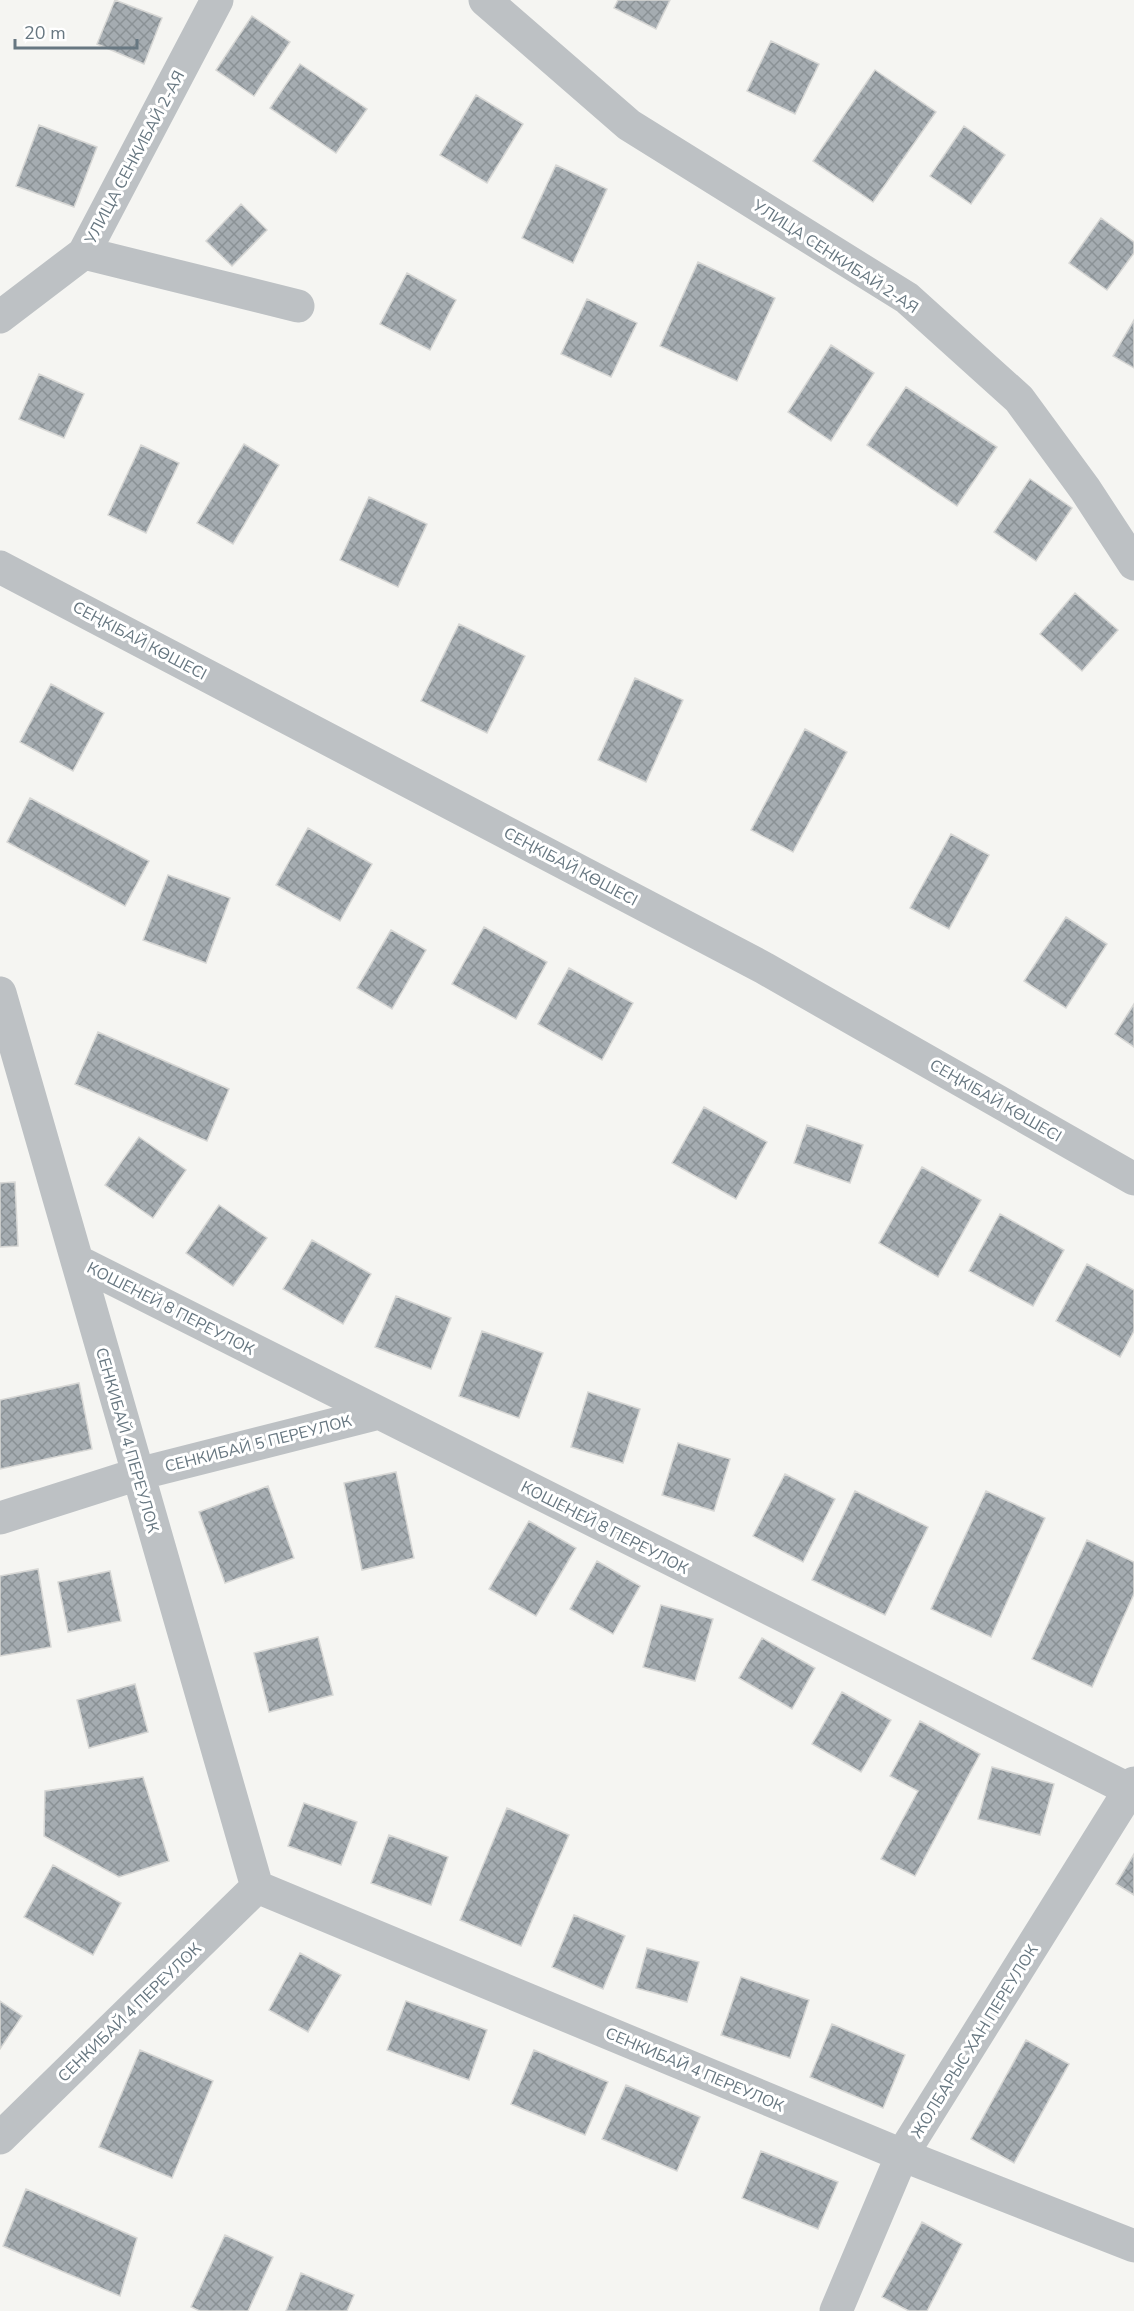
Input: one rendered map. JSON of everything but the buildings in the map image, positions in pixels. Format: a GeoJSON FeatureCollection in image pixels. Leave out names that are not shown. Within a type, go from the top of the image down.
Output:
{"type":"FeatureCollection","features":[{"type":"Feature","properties":{"kind":"street","name":"УЛИЦА СЕНКИБАЙ 2-АЯ"},"geometry":{"type":"LineString","coordinates":[[0,317],[84,253],[217,0]]}},
{"type":"Feature","properties":{"kind":"street","name":"УЛИЦА СЕНКИБАЙ 2-АЯ"},"geometry":{"type":"LineString","coordinates":[[485,0],[629,125],[907,298],[1019,399],[1085,489],[1134,564]]}},
{"type":"Feature","properties":{"kind":"street"},"geometry":{"type":"LineString","coordinates":[[84,253],[298,306]]}},
{"type":"Feature","properties":{"kind":"street","name":"СЕҢКІБАЙ КӨШЕСІ"},"geometry":{"type":"LineString","coordinates":[[0,567],[764,968],[1134,1179]]}},
{"type":"Feature","properties":{"kind":"street","name":"СЕНКИБАЙ 4 ПЕРЕУЛОК"},"geometry":{"type":"LineString","coordinates":[[0,993],[14,1092],[77,1261],[257,1887]]}},
{"type":"Feature","properties":{"kind":"street","name":"КОШЕНЕЙ 8 ПЕРЕУЛОК"},"geometry":{"type":"LineString","coordinates":[[77,1261],[1133,1789]]}},
{"type":"Feature","properties":{"kind":"street","name":"СЕНКИБАЙ 5 ПЕРЕУЛОК"},"geometry":{"type":"LineString","coordinates":[[0,1518],[138,1474],[379,1413]]}},
{"type":"Feature","properties":{"kind":"street","name":"ЖОЛБАРЫС ХАН ПЕРЕУЛОК"},"geometry":{"type":"LineString","coordinates":[[836,2311],[902,2155],[1133,1789]]}},
{"type":"Feature","properties":{"kind":"street","name":"СЕНКИБАЙ 4 ПЕРЕУЛОК"},"geometry":{"type":"LineString","coordinates":[[0,2138],[257,1887]]}},
{"type":"Feature","properties":{"kind":"street","name":"СЕНКИБАЙ 4 ПЕРЕУЛОК"},"geometry":{"type":"LineString","coordinates":[[257,1887],[902,2155],[1134,2246]]}}]}
